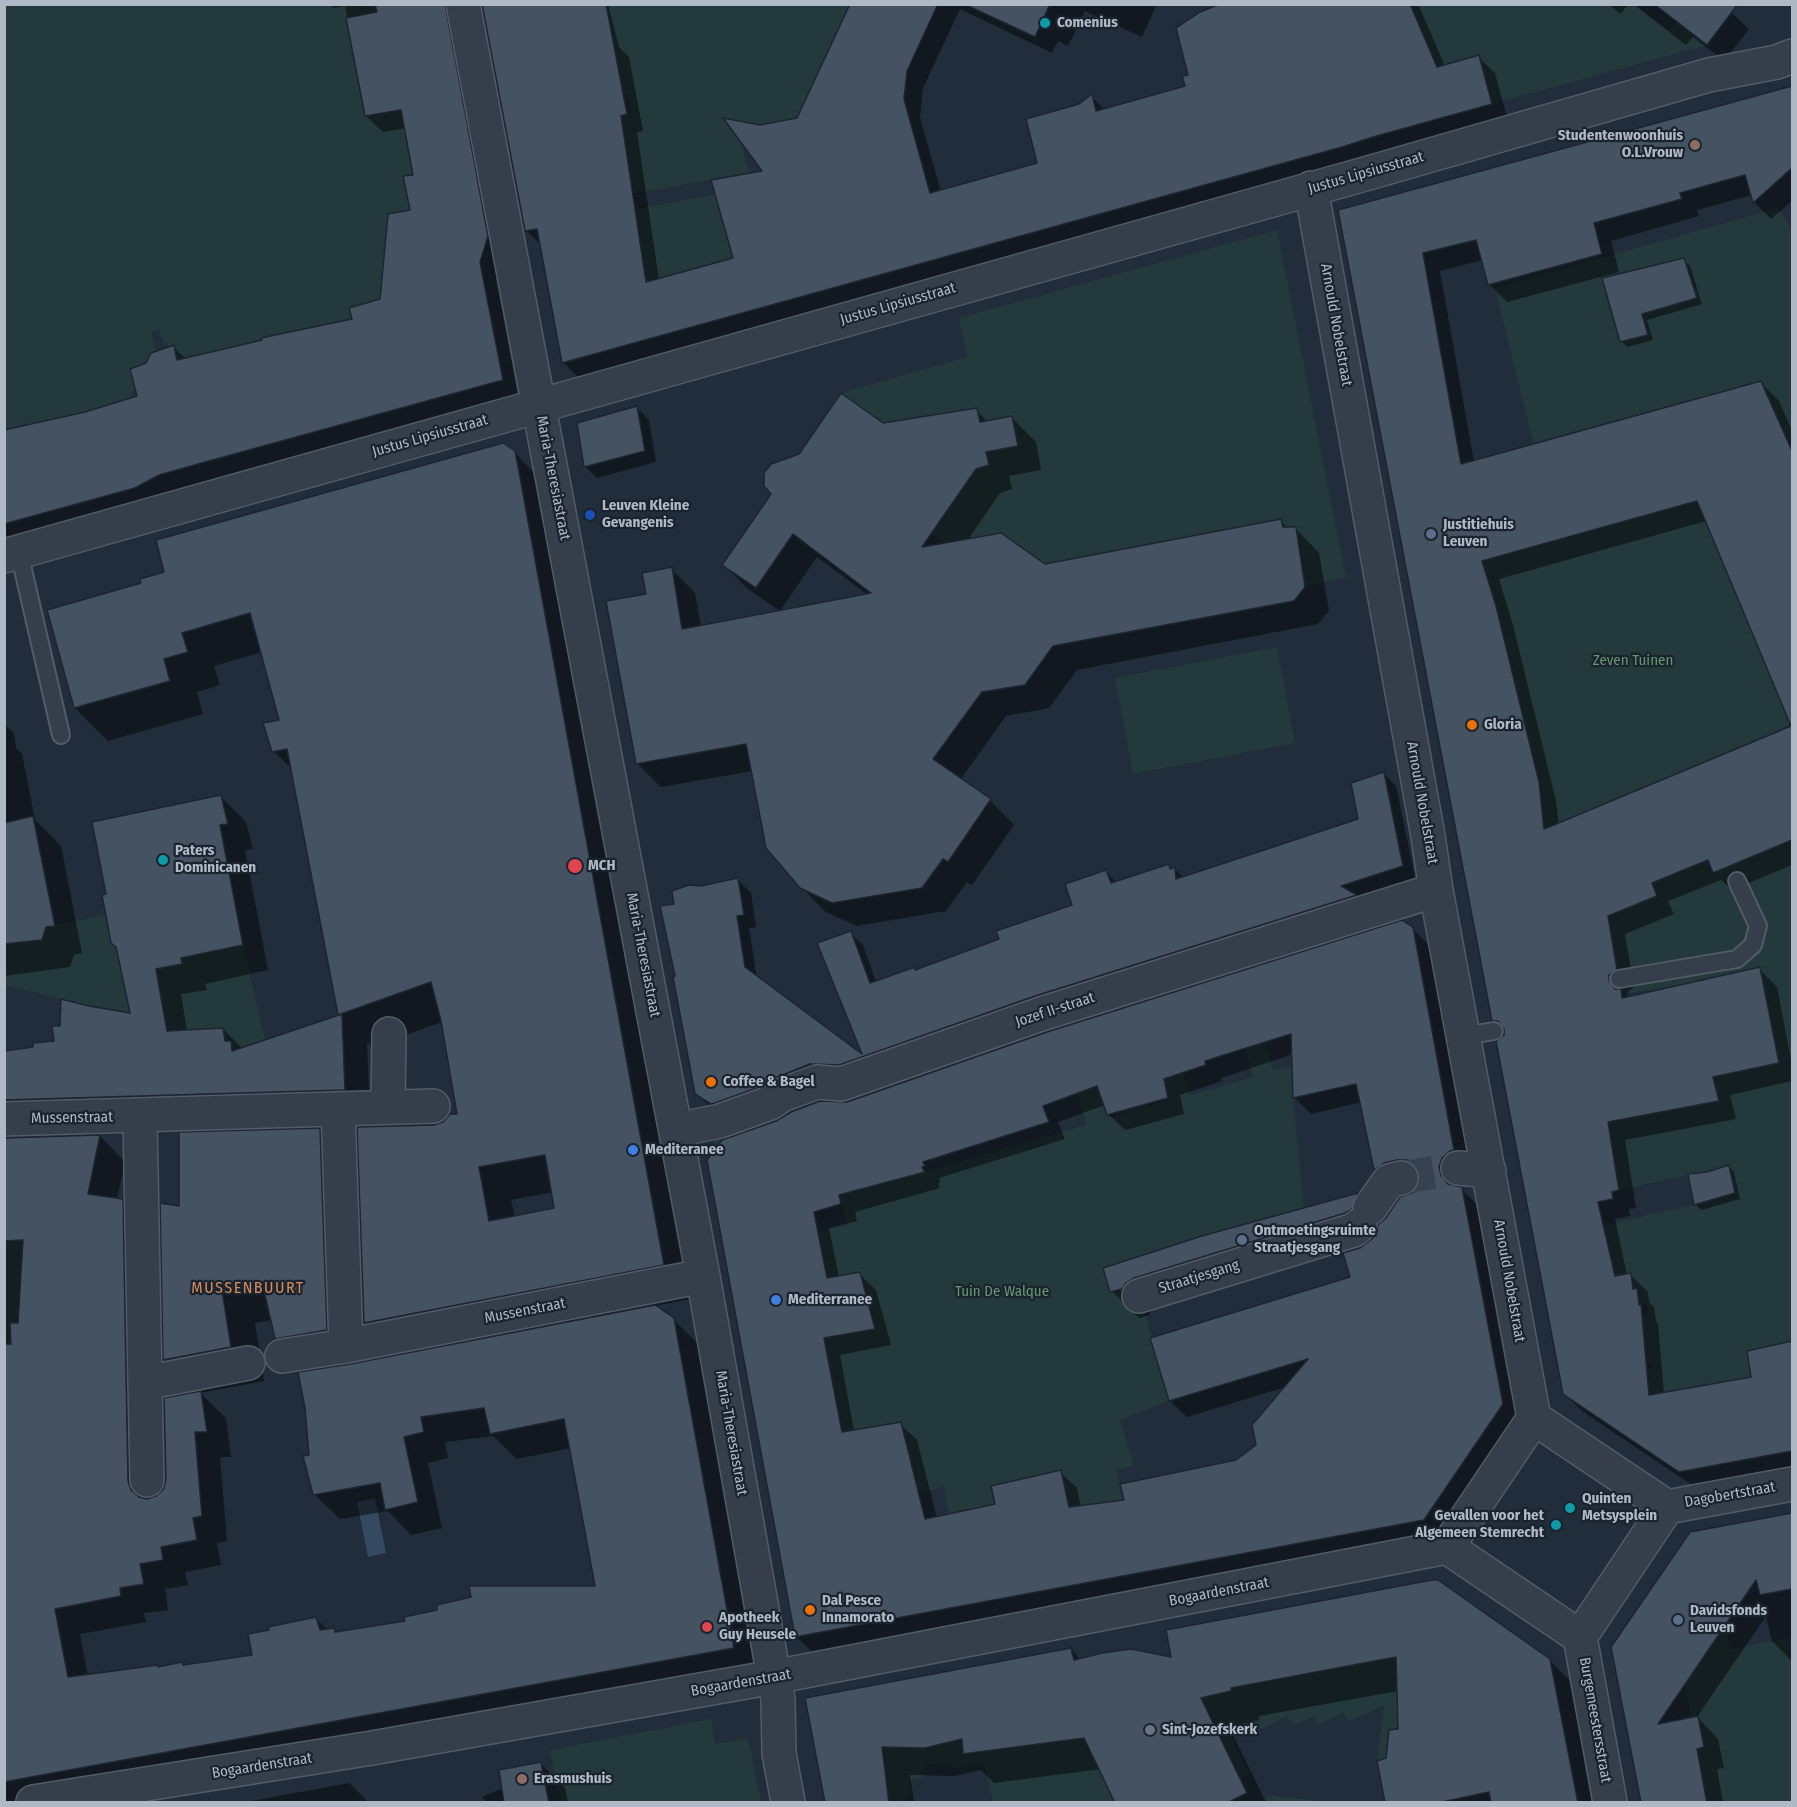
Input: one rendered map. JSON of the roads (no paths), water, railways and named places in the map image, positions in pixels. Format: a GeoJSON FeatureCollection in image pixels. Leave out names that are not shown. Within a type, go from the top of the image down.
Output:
{"type":"FeatureCollection","features":[{"type":"Feature","properties":{"kind":"street","name":"Maria-Theresiastraat"},"geometry":{"type":"LineString","coordinates":[[464,4],[704,1276],[778,1699],[779,1753],[788,1803]]}},
{"type":"Feature","properties":{"kind":"street","name":"Justus Lipsiusstraat"},"geometry":{"type":"LineString","coordinates":[[12,554],[1709,75],[1777,62],[1792,56]]}},
{"type":"Feature","properties":{"kind":"street","name":"Arnould Nobelstraat"},"geometry":{"type":"LineString","coordinates":[[1311,188],[1436,890],[1479,1034],[1474,1170],[1534,1418]]}},
{"type":"Feature","properties":{"kind":"street","name":"Jozef II-straat"},"geometry":{"type":"LineString","coordinates":[[676,1130],[706,1125],[770,1103],[782,1095],[817,1082],[841,1084],[1052,1010],[1436,890]]}},
{"type":"Feature","properties":{"kind":"street"},"geometry":{"type":"LineString","coordinates":[[388,1107],[389,1034]]}},
{"type":"Feature","properties":{"kind":"street","name":"Mussenstraat"},"geometry":{"type":"LineString","coordinates":[[4,1119],[140,1117],[338,1108],[433,1107]]}},
{"type":"Feature","properties":{"kind":"street"},"geometry":{"type":"LineString","coordinates":[[338,1108],[346,1346]]}},
{"type":"Feature","properties":{"kind":"street"},"geometry":{"type":"LineString","coordinates":[[140,1117],[147,1480]]}},
{"type":"Feature","properties":{"kind":"street","name":"Straatjesgang"},"geometry":{"type":"LineString","coordinates":[[1139,1296],[1354,1230],[1389,1181],[1401,1178]]}},
{"type":"Feature","properties":{"kind":"street","name":"Mussenstraat"},"geometry":{"type":"LineString","coordinates":[[282,1356],[346,1346],[704,1276]]}},
{"type":"Feature","properties":{"kind":"street"},"geometry":{"type":"LineString","coordinates":[[145,1383],[248,1363]]}},
{"type":"Feature","properties":{"kind":"street"},"geometry":{"type":"LineString","coordinates":[[1534,1418],[1667,1507],[1580,1637],[1447,1547],[1534,1418]]}},
{"type":"Feature","properties":{"kind":"street","name":"Dagobertstraat"},"geometry":{"type":"LineString","coordinates":[[1667,1507],[1792,1484]]}},
{"type":"Feature","properties":{"kind":"street","name":"Bogaardenstraat"},"geometry":{"type":"LineString","coordinates":[[33,1803],[372,1748],[774,1677],[1447,1547]]}},
{"type":"Feature","properties":{"kind":"street","name":"Burgemeestersstraat"},"geometry":{"type":"LineString","coordinates":[[1580,1637],[1610,1803]]}},
{"type":"Feature","properties":{"kind":"lane"},"geometry":{"type":"LineString","coordinates":[[12,554],[60,735]]}},
{"type":"Feature","properties":{"kind":"lane"},"geometry":{"type":"LineString","coordinates":[[1619,979],[1737,959],[1754,945],[1758,926],[1737,881]]}},
{"type":"Feature","properties":{"kind":"water"},"geometry":{"type":"Polygon","coordinates":[[[375,1498],[386,1553],[368,1557],[357,1502],[375,1498]]]}},
{"type":"Feature","properties":{"kind":"tunnel"},"geometry":{"type":"LineString","coordinates":[[1401,1178],[1458,1168]]}},
{"type":"Feature","properties":{"kind":"place","name":"Comenius"},"geometry":{"type":"Point","coordinates":[1045,23]}},
{"type":"Feature","properties":{"kind":"place","name":"Studentenwoonhuis O.L.Vrouw"},"geometry":{"type":"Point","coordinates":[1695,145]}},
{"type":"Feature","properties":{"kind":"place","name":"Leuven Kleine Gevangenis"},"geometry":{"type":"Point","coordinates":[590,515]}},
{"type":"Feature","properties":{"kind":"place","name":"Justitiehuis Leuven"},"geometry":{"type":"Point","coordinates":[1431,534]}},
{"type":"Feature","properties":{"kind":"place","name":"Gloria"},"geometry":{"type":"Point","coordinates":[1472,725]}},
{"type":"Feature","properties":{"kind":"place","name":"Paters Dominicanen"},"geometry":{"type":"Point","coordinates":[163,860]}},
{"type":"Feature","properties":{"kind":"place","name":"MCH"},"geometry":{"type":"Point","coordinates":[575,866]}},
{"type":"Feature","properties":{"kind":"place","name":"Coffee & Bagel"},"geometry":{"type":"Point","coordinates":[711,1082]}},
{"type":"Feature","properties":{"kind":"place","name":"Mediteranee"},"geometry":{"type":"Point","coordinates":[633,1150]}},
{"type":"Feature","properties":{"kind":"place","name":"Ontmoetingsruimte Straatjesgang"},"geometry":{"type":"Point","coordinates":[1242,1240]}},
{"type":"Feature","properties":{"kind":"place","name":"Mediterranee"},"geometry":{"type":"Point","coordinates":[776,1300]}},
{"type":"Feature","properties":{"kind":"place","name":"Quinten Metsysplein"},"geometry":{"type":"Point","coordinates":[1570,1508]}},
{"type":"Feature","properties":{"kind":"place","name":"Gevallen voor het Algemeen Stemrecht"},"geometry":{"type":"Point","coordinates":[1556,1525]}},
{"type":"Feature","properties":{"kind":"place","name":"Dal Pesce Innamorato"},"geometry":{"type":"Point","coordinates":[810,1610]}},
{"type":"Feature","properties":{"kind":"place","name":"Davidsfonds Leuven"},"geometry":{"type":"Point","coordinates":[1678,1620]}},
{"type":"Feature","properties":{"kind":"place","name":"Apotheek Guy Heusele"},"geometry":{"type":"Point","coordinates":[707,1627]}},
{"type":"Feature","properties":{"kind":"place","name":"Sint-Jozefskerk"},"geometry":{"type":"Point","coordinates":[1150,1730]}},
{"type":"Feature","properties":{"kind":"place","name":"Erasmushuis"},"geometry":{"type":"Point","coordinates":[522,1779]}},
{"type":"Feature","properties":{"kind":"district","name":"MUSSENBUURT"},"geometry":{"type":"Point","coordinates":[248,1289]}},
{"type":"Feature","properties":{"kind":"park label","name":"Zeven Tuinen"},"geometry":{"type":"Point","coordinates":[1633,661]}},
{"type":"Feature","properties":{"kind":"park label","name":"Tuin De Walque"},"geometry":{"type":"Point","coordinates":[1002,1292]}}]}
